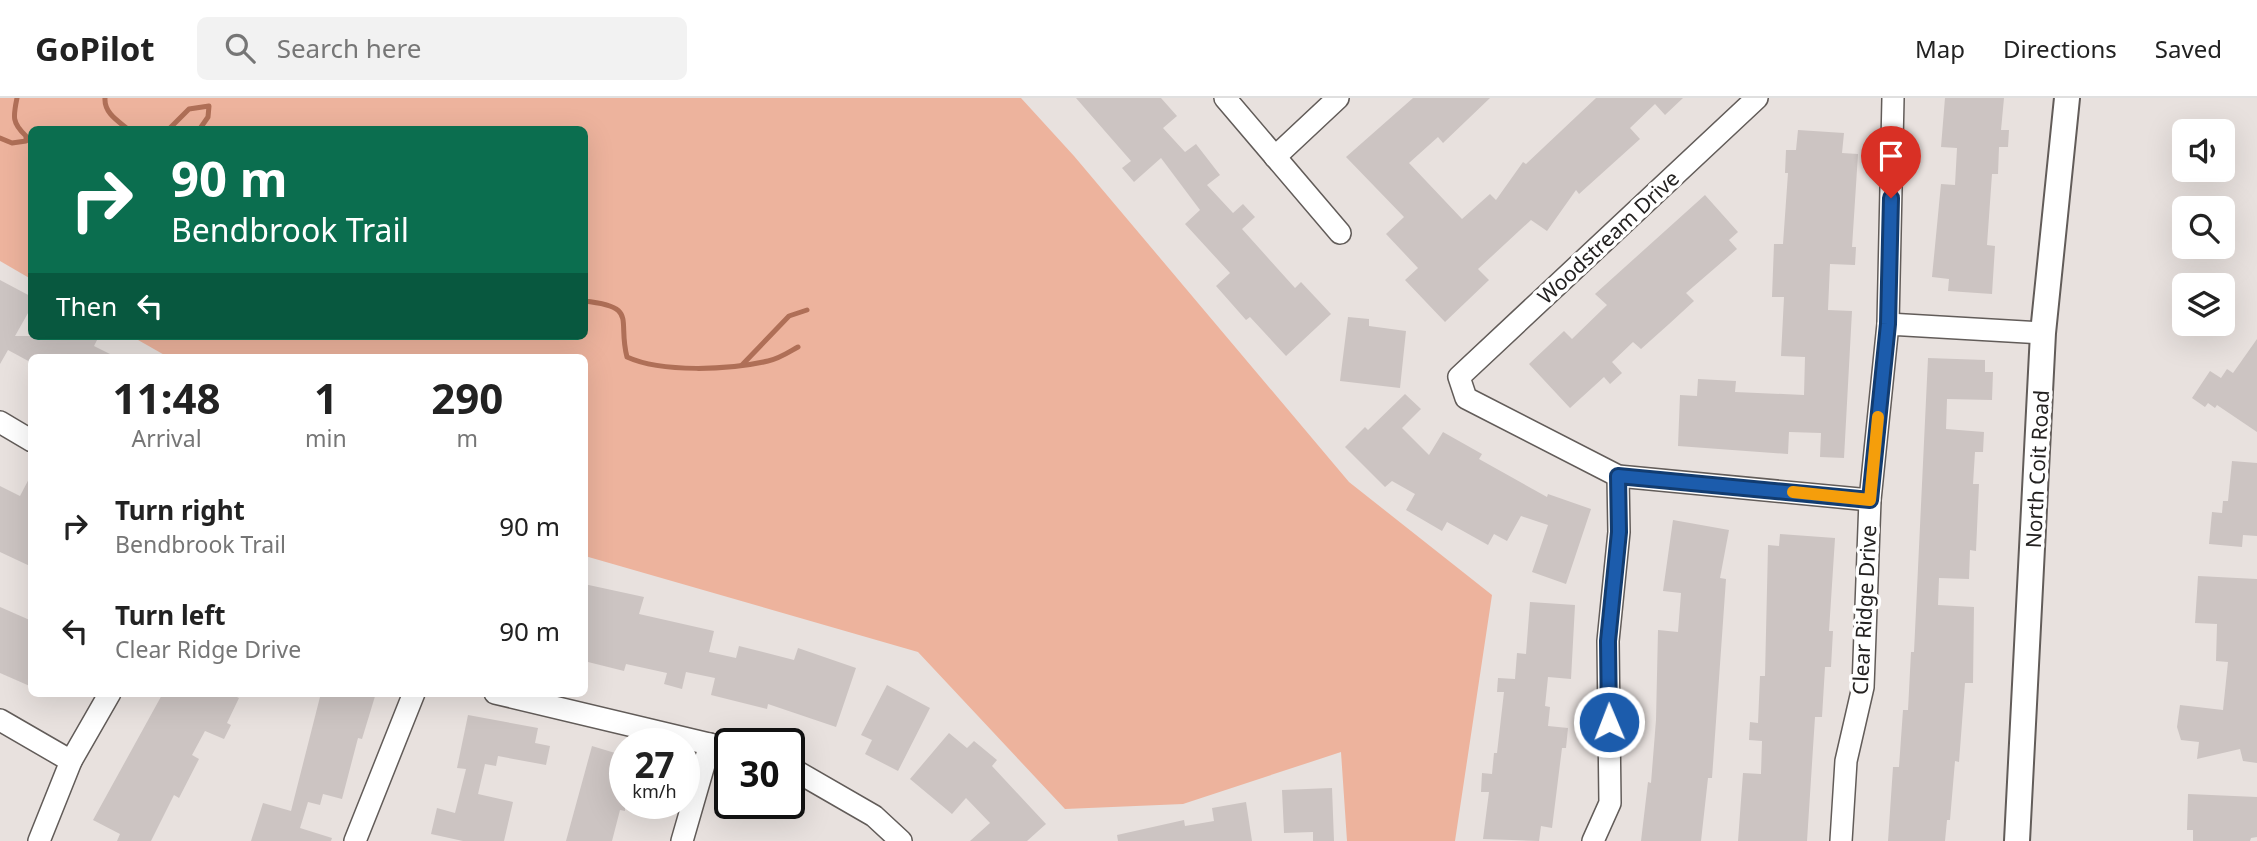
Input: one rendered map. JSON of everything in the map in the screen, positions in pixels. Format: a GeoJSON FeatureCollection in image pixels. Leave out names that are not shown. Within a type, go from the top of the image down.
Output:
{"type":"FeatureCollection","features":[{"type":"Feature","properties":{"kind":"street"},"geometry":{"type":"LineString","coordinates":[[1225,98],[1340,233]]}},
{"type":"Feature","properties":{"kind":"street"},"geometry":{"type":"LineString","coordinates":[[1275,157],[1338,98]]}},
{"type":"Feature","properties":{"kind":"street","name":"Woodstream Drive"},"geometry":{"type":"LineString","coordinates":[[1618,476],[1466,398],[1459,377],[1757,98]]}},
{"type":"Feature","properties":{"kind":"street","name":"Clear Ridge Drive"},"geometry":{"type":"LineString","coordinates":[[1841,841],[1846,761],[1863,687],[1870,500],[1888,324],[1893,98]]}},
{"type":"Feature","properties":{"kind":"street","name":"North Coit Road"},"geometry":{"type":"LineString","coordinates":[[2017,841],[2043,333],[2067,98]]}},
{"type":"Feature","properties":{"kind":"street"},"geometry":{"type":"LineString","coordinates":[[1888,324],[2043,333]]}},
{"type":"Feature","properties":{"kind":"street"},"geometry":{"type":"LineString","coordinates":[[0,422],[28,439]]}},
{"type":"Feature","properties":{"kind":"street"},"geometry":{"type":"LineString","coordinates":[[1593,841],[1610,803],[1608,641],[1619,532],[1618,476],[1870,500]]}},
{"type":"Feature","properties":{"kind":"street"},"geometry":{"type":"LineString","coordinates":[[39,841],[71,761],[108,697]]}},
{"type":"Feature","properties":{"kind":"street"},"geometry":{"type":"LineString","coordinates":[[355,841],[412,697]]}},
{"type":"Feature","properties":{"kind":"street"},"geometry":{"type":"LineString","coordinates":[[512,697],[714,745]]}},
{"type":"Feature","properties":{"kind":"street"},"geometry":{"type":"LineString","coordinates":[[0,720],[71,761]]}},
{"type":"Feature","properties":{"kind":"street"},"geometry":{"type":"LineString","coordinates":[[681,841],[714,761]]}},
{"type":"Feature","properties":{"kind":"street"},"geometry":{"type":"LineString","coordinates":[[805,776],[874,816],[901,841]]}},
{"type":"Feature","properties":{"kind":"shaded area"},"geometry":{"type":"Polygon","coordinates":[[[0,98],[1021,98],[1074,156],[1349,482],[1492,595],[1455,841],[1347,841],[1341,752],[1183,804],[1065,809],[918,652],[588,557],[588,354],[163,354],[138,340],[588,340],[588,126],[28,126],[28,277],[0,261],[0,98]]]}},
{"type":"Feature","properties":{"kind":"building"},"geometry":{"type":"Polygon","coordinates":[[[1076,98],[1161,98],[1177,116],[1163,128],[1185,152],[1196,144],[1220,175],[1207,185],[1233,213],[1243,204],[1255,217],[1242,229],[1295,288],[1301,282],[1331,314],[1286,356],[1250,317],[1246,320],[1216,286],[1230,273],[1185,224],[1200,210],[1161,158],[1134,182],[1122,168],[1131,161],[1076,98]]]}},
{"type":"Feature","properties":{"kind":"building"},"geometry":{"type":"Polygon","coordinates":[[[1413,98],[1490,98],[1443,143],[1438,137],[1409,163],[1462,219],[1490,194],[1496,200],[1523,162],[1526,164],[1596,98],[1683,98],[1665,115],[1655,104],[1630,128],[1640,139],[1579,194],[1576,190],[1547,231],[1531,220],[1478,269],[1489,280],[1445,322],[1405,280],[1418,268],[1386,234],[1404,217],[1346,157],[1413,98]]]}},
{"type":"Feature","properties":{"kind":"building"},"geometry":{"type":"Polygon","coordinates":[[[1945,98],[2004,98],[2001,130],[2009,130],[2008,147],[1999,147],[1998,174],[1992,174],[1987,245],[1995,246],[1992,294],[1948,291],[1949,279],[1932,277],[1941,184],[1955,185],[1957,148],[1941,147],[1945,98]]]}},
{"type":"Feature","properties":{"kind":"building"},"geometry":{"type":"Polygon","coordinates":[[[1798,130],[1844,133],[1842,153],[1858,154],[1852,247],[1856,247],[1855,265],[1830,264],[1828,310],[1852,311],[1844,458],[1820,457],[1821,433],[1789,432],[1788,454],[1678,446],[1680,395],[1697,396],[1698,379],[1736,381],[1735,392],[1804,395],[1805,357],[1781,356],[1784,297],[1772,297],[1774,244],[1783,244],[1788,173],[1785,173],[1786,150],[1796,150],[1798,130]]]}},
{"type":"Feature","properties":{"kind":"building"},"geometry":{"type":"Polygon","coordinates":[[[1705,195],[1738,232],[1729,240],[1737,249],[1686,293],[1694,301],[1669,324],[1641,349],[1633,342],[1612,362],[1622,373],[1610,384],[1604,377],[1570,408],[1529,364],[1564,331],[1572,339],[1607,305],[1595,294],[1705,195]]]}},
{"type":"Feature","properties":{"kind":"building"},"geometry":{"type":"Polygon","coordinates":[[[0,280],[28,295],[28,313],[15,336],[28,336],[28,340],[97,340],[94,346],[110,354],[28,354],[28,361],[8,350],[0,364],[0,280]]]}},
{"type":"Feature","properties":{"kind":"building"},"geometry":{"type":"Polygon","coordinates":[[[1348,317],[1369,319],[1369,326],[1406,331],[1400,388],[1340,381],[1348,317]]]}},
{"type":"Feature","properties":{"kind":"building"},"geometry":{"type":"Polygon","coordinates":[[[2257,339],[2257,432],[2217,405],[2215,408],[2208,403],[2205,407],[2192,398],[2210,371],[2221,378],[2227,369],[2233,373],[2257,339]]]}},
{"type":"Feature","properties":{"kind":"building"},"geometry":{"type":"Polygon","coordinates":[[[1928,358],[1985,360],[1985,372],[1993,372],[1992,400],[1947,399],[1946,429],[1984,432],[1983,452],[1975,452],[1973,484],[1979,484],[1976,551],[1970,550],[1969,579],[1939,578],[1938,605],[1974,607],[1973,683],[1965,683],[1959,762],[1955,761],[1950,820],[1947,820],[1945,841],[1888,841],[1893,767],[1899,767],[1903,710],[1908,710],[1911,652],[1914,652],[1928,358]]]}},
{"type":"Feature","properties":{"kind":"building"},"geometry":{"type":"Polygon","coordinates":[[[1405,394],[1421,409],[1402,428],[1429,455],[1443,432],[1482,454],[1479,459],[1547,497],[1548,494],[1591,509],[1566,584],[1532,572],[1548,525],[1521,516],[1507,541],[1494,534],[1488,545],[1447,522],[1442,531],[1406,510],[1415,494],[1392,481],[1385,487],[1345,447],[1365,427],[1368,430],[1405,394]]]}},
{"type":"Feature","properties":{"kind":"building"},"geometry":{"type":"Polygon","coordinates":[[[2232,461],[2257,463],[2257,536],[2243,535],[2242,547],[2209,544],[2212,512],[2222,513],[2223,501],[2228,501],[2232,461]]]}},
{"type":"Feature","properties":{"kind":"building"},"geometry":{"type":"Polygon","coordinates":[[[28,481],[28,565],[0,552],[0,486],[20,496],[28,481]]]}},
{"type":"Feature","properties":{"kind":"building"},"geometry":{"type":"Polygon","coordinates":[[[1673,520],[1729,530],[1720,578],[1726,579],[1712,778],[1708,778],[1701,841],[1641,841],[1648,782],[1651,783],[1656,720],[1658,630],[1678,632],[1681,593],[1663,591],[1673,520]]]}},
{"type":"Feature","properties":{"kind":"building"},"geometry":{"type":"Polygon","coordinates":[[[1780,534],[1835,538],[1829,631],[1833,631],[1831,667],[1825,667],[1822,717],[1815,717],[1807,841],[1738,841],[1743,773],[1761,774],[1762,741],[1749,740],[1750,722],[1758,723],[1760,676],[1765,676],[1768,545],[1779,546],[1780,534]]]}},
{"type":"Feature","properties":{"kind":"building"},"geometry":{"type":"Polygon","coordinates":[[[2198,576],[2257,579],[2257,763],[2243,761],[2240,749],[2197,759],[2199,742],[2181,740],[2177,727],[2180,705],[2223,710],[2228,662],[2216,661],[2217,624],[2195,623],[2198,576]]]}},
{"type":"Feature","properties":{"kind":"building"},"geometry":{"type":"Polygon","coordinates":[[[588,585],[644,597],[639,614],[714,631],[709,652],[736,658],[739,646],[794,660],[798,648],[856,668],[836,727],[768,704],[767,709],[711,695],[715,678],[686,672],[682,689],[664,684],[667,673],[626,664],[624,671],[588,662],[588,585]]]}},
{"type":"Feature","properties":{"kind":"building"},"geometry":{"type":"Polygon","coordinates":[[[1530,602],[1575,605],[1571,679],[1548,677],[1545,706],[1550,707],[1548,726],[1568,728],[1566,748],[1562,748],[1552,828],[1541,826],[1539,841],[1483,839],[1489,792],[1481,792],[1482,773],[1492,774],[1504,692],[1497,692],[1498,678],[1515,679],[1517,653],[1526,654],[1530,602]]]}},
{"type":"Feature","properties":{"kind":"building"},"geometry":{"type":"Polygon","coordinates":[[[0,607],[28,619],[28,685],[0,673],[0,607]]]}},
{"type":"Feature","properties":{"kind":"building"},"geometry":{"type":"Polygon","coordinates":[[[887,685],[930,708],[898,771],[865,754],[872,740],[861,735],[887,685]]]}},
{"type":"Feature","properties":{"kind":"building"},"geometry":{"type":"Polygon","coordinates":[[[161,697],[239,698],[227,723],[231,725],[224,739],[205,731],[192,755],[199,759],[179,798],[174,795],[151,841],[117,841],[120,834],[93,820],[161,697]]]}},
{"type":"Feature","properties":{"kind":"building"},"geometry":{"type":"Polygon","coordinates":[[[320,697],[375,697],[362,739],[358,738],[342,799],[323,794],[320,805],[308,802],[300,828],[332,838],[331,841],[251,841],[263,803],[291,811],[320,697]]]}},
{"type":"Feature","properties":{"kind":"building"},"geometry":{"type":"Polygon","coordinates":[[[468,715],[538,728],[535,743],[550,746],[546,765],[498,756],[496,766],[485,764],[478,794],[513,802],[504,841],[463,841],[431,834],[437,808],[455,813],[466,769],[457,768],[468,715]]]}},
{"type":"Feature","properties":{"kind":"building"},"geometry":{"type":"Polygon","coordinates":[[[949,733],[967,748],[974,741],[997,760],[992,766],[1046,824],[1027,841],[970,841],[990,823],[966,798],[952,814],[910,779],[949,733]]]}},
{"type":"Feature","properties":{"kind":"building"},"geometry":{"type":"Polygon","coordinates":[[[592,746],[609,751],[609,819],[618,819],[612,841],[566,841],[592,746]]]}},
{"type":"Feature","properties":{"kind":"building"},"geometry":{"type":"Polygon","coordinates":[[[1332,788],[1334,841],[1313,841],[1313,832],[1284,833],[1282,790],[1332,788]]]}},
{"type":"Feature","properties":{"kind":"building"},"geometry":{"type":"Polygon","coordinates":[[[2188,794],[2257,797],[2257,837],[2251,838],[2250,841],[2193,841],[2193,830],[2187,830],[2188,794]]]}},
{"type":"Feature","properties":{"kind":"building"},"geometry":{"type":"Polygon","coordinates":[[[1246,802],[1252,841],[1118,841],[1117,835],[1184,820],[1185,826],[1214,821],[1212,808],[1246,802]]]}},
{"type":"Feature","properties":{"kind":"waterway"},"geometry":{"type":"LineString","coordinates":[[0,138],[12,143],[26,141],[26,136],[15,119],[17,98]]}},
{"type":"Feature","properties":{"kind":"waterway"},"geometry":{"type":"LineString","coordinates":[[105,98],[109,112],[124,126]]}},
{"type":"Feature","properties":{"kind":"waterway"},"geometry":{"type":"LineString","coordinates":[[172,126],[189,109],[209,106],[208,117],[202,126]]}},
{"type":"Feature","properties":{"kind":"waterway"},"geometry":{"type":"LineString","coordinates":[[588,302],[613,307],[619,311],[624,324],[627,357],[658,366],[696,368],[752,364],[772,360],[798,347]]}},
{"type":"Feature","properties":{"kind":"waterway"},"geometry":{"type":"LineString","coordinates":[[742,365],[789,316],[807,310]]}},
{"type":"Feature","properties":{"kind":"slow traffic"},"geometry":{"type":"LineString","coordinates":[[1793,492],[1870,500],[1878,417]]}},
{"type":"Feature","properties":{"kind":"route"},"geometry":{"type":"LineString","coordinates":[[1609,722],[1608,641],[1619,532],[1618,476],[1870,500],[1888,324],[1891,198]]}}]}
